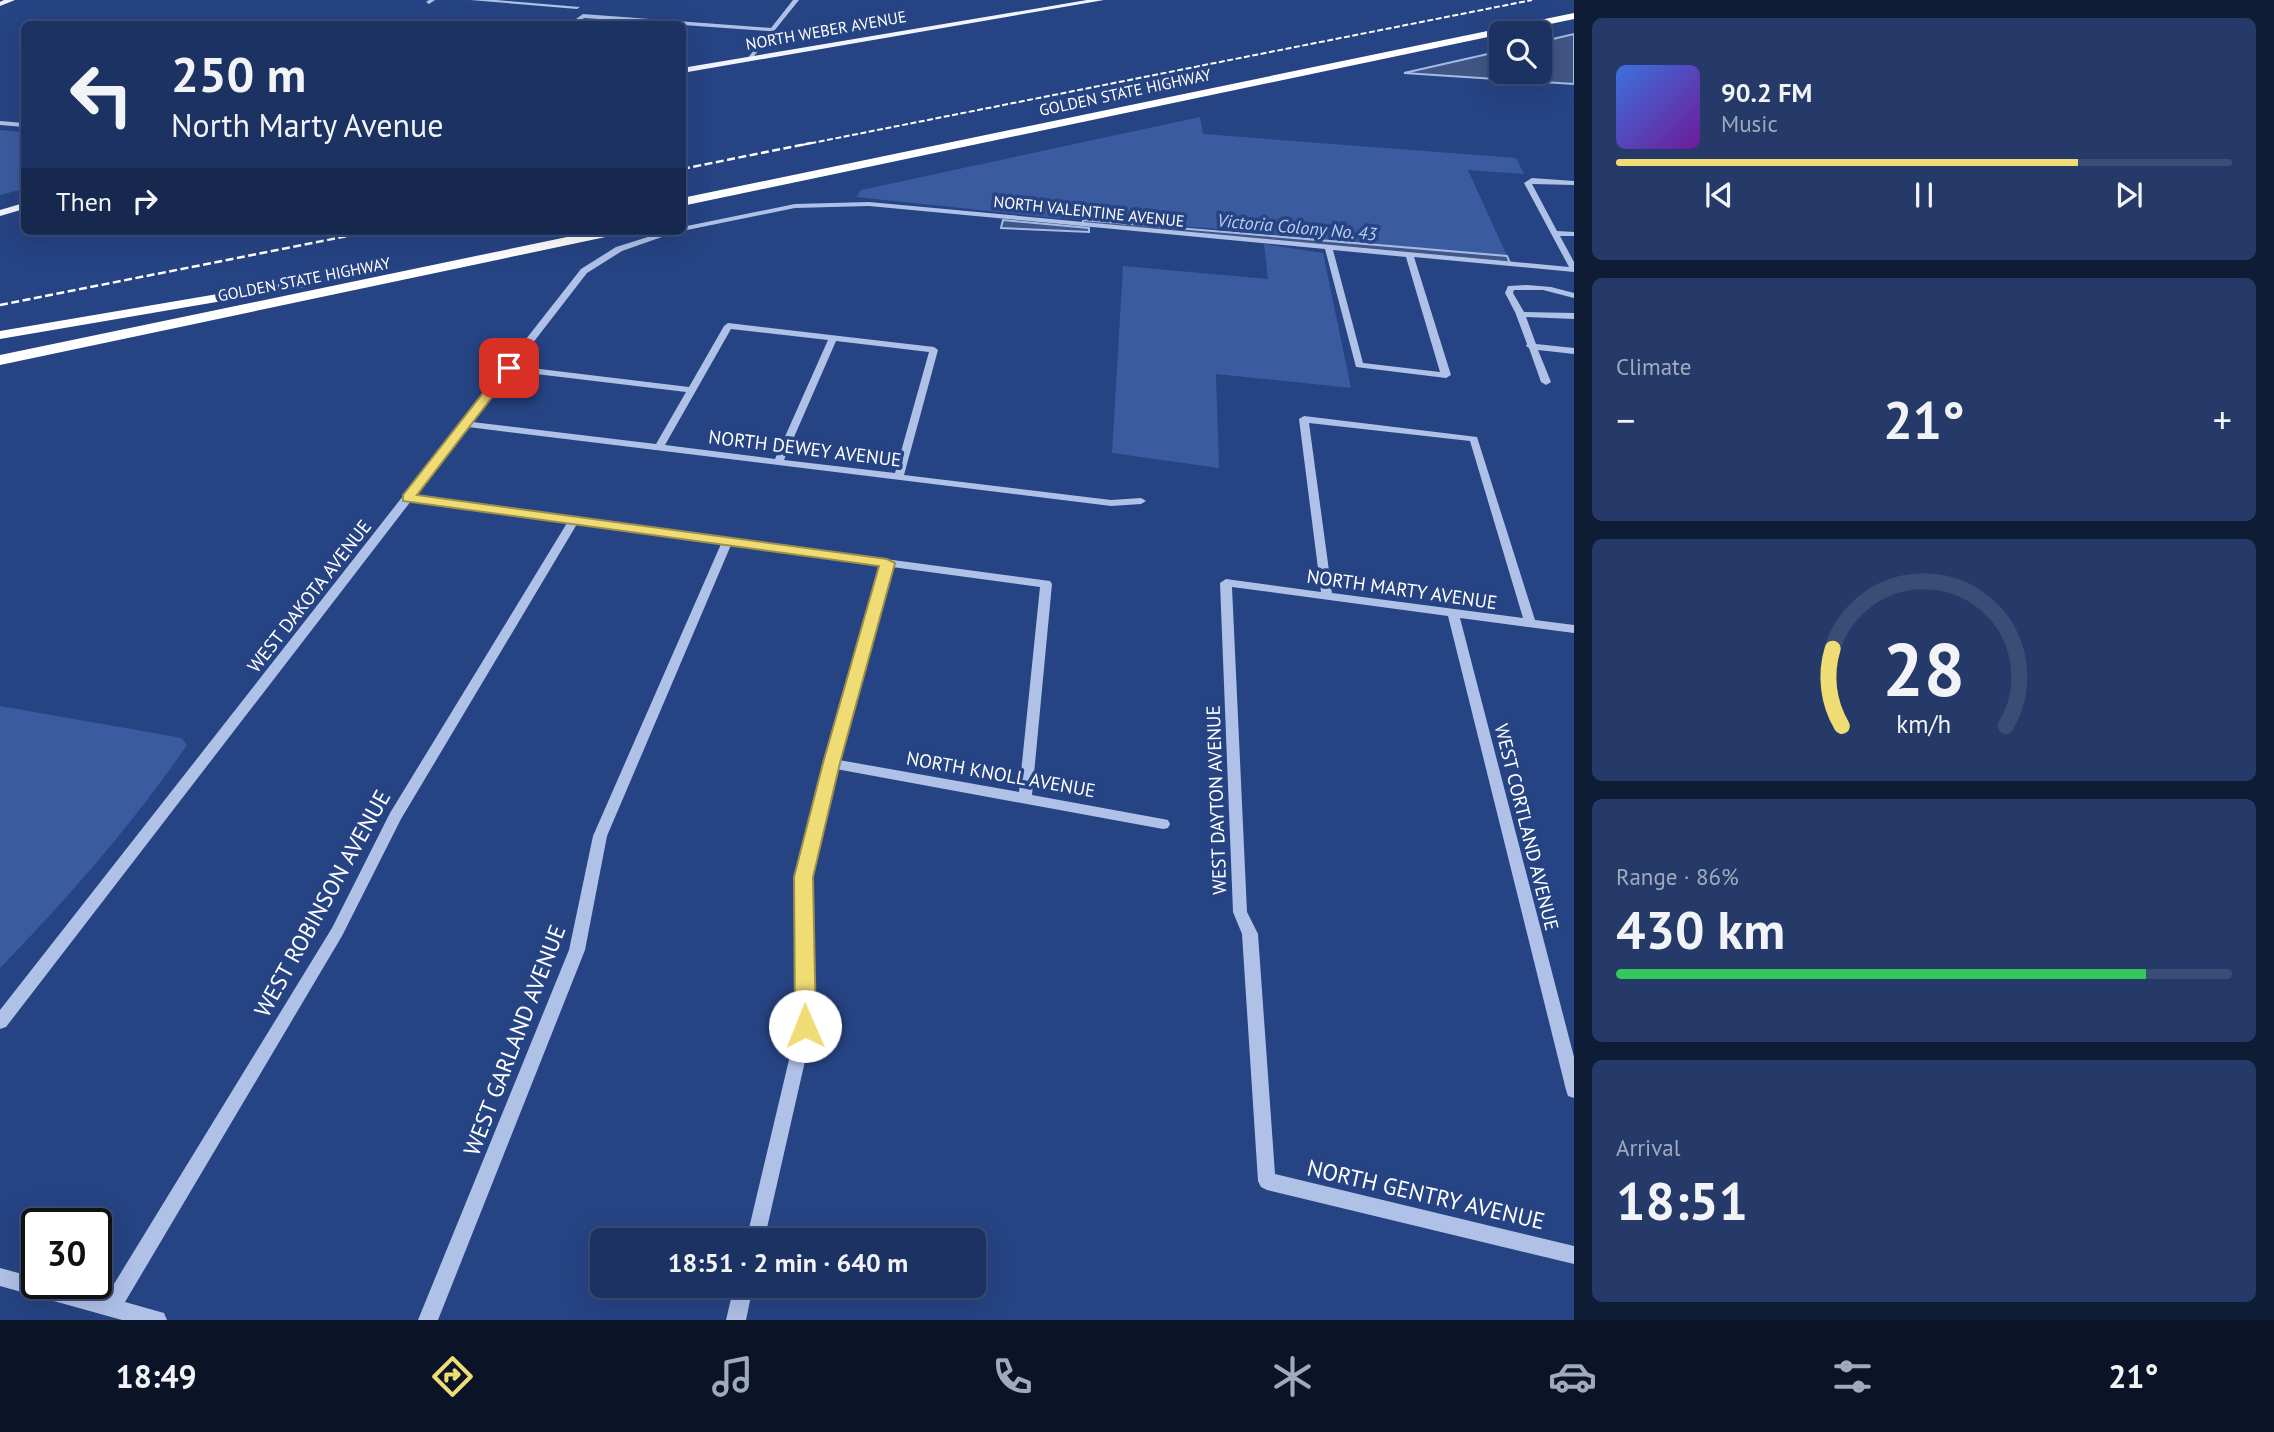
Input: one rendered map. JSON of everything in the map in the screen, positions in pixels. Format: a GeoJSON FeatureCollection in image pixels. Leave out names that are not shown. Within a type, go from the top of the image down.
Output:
{"type":"FeatureCollection","features":[{"type":"Feature","properties":{"kind":"highway","name":"GOLDEN STATE HIGHWAY"},"geometry":{"type":"LineString","coordinates":[[686,201],[1574,16]]}},
{"type":"Feature","properties":{"kind":"highway"},"geometry":{"type":"LineString","coordinates":[[1552,29],[1574,24]]}},
{"type":"Feature","properties":{"kind":"highway","name":"GOLDEN STATE HIGHWAY"},"geometry":{"type":"LineString","coordinates":[[860,178],[1489,43]]}},
{"type":"Feature","properties":{"kind":"highway"},"geometry":{"type":"LineString","coordinates":[[686,215],[764,199]]}},
{"type":"Feature","properties":{"kind":"highway","name":"GOLDEN STATE HIGHWAY"},"geometry":{"type":"LineString","coordinates":[[0,347],[528,235]]}},
{"type":"Feature","properties":{"kind":"highway","name":"GOLDEN STATE HIGHWAY"},"geometry":{"type":"LineString","coordinates":[[0,359],[143,328],[287,302],[597,235]]}},
{"type":"Feature","properties":{"kind":"highway"},"geometry":{"type":"LineString","coordinates":[[0,335],[306,283]]}},
{"type":"Feature","properties":{"kind":"highway"},"geometry":{"type":"LineString","coordinates":[[0,374],[287,302]]}},
{"type":"Feature","properties":{"kind":"main road"},"geometry":{"type":"LineString","coordinates":[[0,4],[11,0]]}},
{"type":"Feature","properties":{"kind":"main road","name":"NORTH WEBER AVENUE"},"geometry":{"type":"LineString","coordinates":[[686,70],[1100,0]]}},
{"type":"Feature","properties":{"kind":"main road"},"geometry":{"type":"LineString","coordinates":[[0,213],[21,207]]}},
{"type":"Feature","properties":{"kind":"street"},"geometry":{"type":"LineString","coordinates":[[473,0],[577,9],[587,0]]}},
{"type":"Feature","properties":{"kind":"street"},"geometry":{"type":"LineString","coordinates":[[750,59],[796,0]]}},
{"type":"Feature","properties":{"kind":"street"},"geometry":{"type":"LineString","coordinates":[[576,21],[583,16],[642,21]]}},
{"type":"Feature","properties":{"kind":"street"},"geometry":{"type":"LineString","coordinates":[[686,25],[772,30]]}},
{"type":"Feature","properties":{"kind":"street"},"geometry":{"type":"LineString","coordinates":[[0,123],[21,125]]}},
{"type":"Feature","properties":{"kind":"street"},"geometry":{"type":"LineString","coordinates":[[1574,183],[1528,183],[1574,270]]}},
{"type":"Feature","properties":{"kind":"street","name":"NORTH VALENTINE AVENUE"},"geometry":{"type":"LineString","coordinates":[[686,228],[795,206],[869,204],[1574,270]]}},
{"type":"Feature","properties":{"kind":"street"},"geometry":{"type":"LineString","coordinates":[[1555,233],[1574,234]]}},
{"type":"Feature","properties":{"kind":"street","name":"WEST DAKOTA AVENUE"},"geometry":{"type":"LineString","coordinates":[[0,1021],[584,271],[619,249],[663,235]]}},
{"type":"Feature","properties":{"kind":"street"},"geometry":{"type":"LineString","coordinates":[[1329,248],[1359,365],[1446,375],[1410,256]]}},
{"type":"Feature","properties":{"kind":"street"},"geometry":{"type":"LineString","coordinates":[[1546,382],[1530,346],[1521,314],[1509,293],[1511,288],[1548,288],[1574,296]]}},
{"type":"Feature","properties":{"kind":"street"},"geometry":{"type":"LineString","coordinates":[[1521,314],[1574,316]]}},
{"type":"Feature","properties":{"kind":"street"},"geometry":{"type":"LineString","coordinates":[[657,449],[728,326],[934,350],[899,476]]}},
{"type":"Feature","properties":{"kind":"street"},"geometry":{"type":"LineString","coordinates":[[779,461],[833,338]]}},
{"type":"Feature","properties":{"kind":"street"},"geometry":{"type":"LineString","coordinates":[[1530,346],[1574,351]]}},
{"type":"Feature","properties":{"kind":"street"},"geometry":{"type":"LineString","coordinates":[[509,368],[690,390]]}},
{"type":"Feature","properties":{"kind":"street"},"geometry":{"type":"LineString","coordinates":[[1327,596],[1304,419],[1474,439],[1530,623]]}},
{"type":"Feature","properties":{"kind":"street","name":"NORTH DEWEY AVENUE"},"geometry":{"type":"LineString","coordinates":[[465,424],[1111,503],[1141,501]]}},
{"type":"Feature","properties":{"kind":"street"},"geometry":{"type":"LineString","coordinates":[[408,498],[1046,584],[1025,798]]}},
{"type":"Feature","properties":{"kind":"street","name":"WEST ROBINSON AVENUE"},"geometry":{"type":"LineString","coordinates":[[111,1307],[337,932],[395,817],[573,522]]}},
{"type":"Feature","properties":{"kind":"street","name":"WEST GARLAND AVENUE"},"geometry":{"type":"LineString","coordinates":[[428,1320],[577,950],[600,836],[727,542]]}},
{"type":"Feature","properties":{"kind":"street"},"geometry":{"type":"LineString","coordinates":[[758,1228],[805,1026],[804,877],[831,763],[887,563]]}},
{"type":"Feature","properties":{"kind":"street","name":"NORTH MARTY AVENUE"},"geometry":{"type":"LineString","coordinates":[[1226,583],[1574,629]]}},
{"type":"Feature","properties":{"kind":"street","name":"WEST DAYTON AVENUE"},"geometry":{"type":"LineString","coordinates":[[1226,583],[1240,912],[1250,934],[1268,1181]]}},
{"type":"Feature","properties":{"kind":"street","name":"WEST CORTLAND AVENUE"},"geometry":{"type":"LineString","coordinates":[[1453,614],[1574,1090]]}},
{"type":"Feature","properties":{"kind":"street","name":"NORTH KNOLL AVENUE"},"geometry":{"type":"LineString","coordinates":[[831,763],[1163,824]]}},
{"type":"Feature","properties":{"kind":"street","name":"NORTH GENTRY AVENUE"},"geometry":{"type":"LineString","coordinates":[[1268,1181],[1574,1255]]}},
{"type":"Feature","properties":{"kind":"street"},"geometry":{"type":"LineString","coordinates":[[0,1277],[157,1320]]}},
{"type":"Feature","properties":{"kind":"street"},"geometry":{"type":"LineString","coordinates":[[736,1320],[741,1298]]}},
{"type":"Feature","properties":{"kind":"shaded area"},"geometry":{"type":"Polygon","coordinates":[[[1574,34],[1574,84],[1552,83],[1552,39],[1574,34]]]}},
{"type":"Feature","properties":{"kind":"shaded area"},"geometry":{"type":"Polygon","coordinates":[[[1489,54],[1489,78],[1404,73],[1489,54]]]}},
{"type":"Feature","properties":{"kind":"shaded area"},"geometry":{"type":"Polygon","coordinates":[[[1200,117],[1203,134],[1516,158],[1524,174],[1468,170],[1507,256],[1207,228],[1056,218],[856,197],[861,190],[1200,117]]]}},
{"type":"Feature","properties":{"kind":"shaded area"},"geometry":{"type":"Polygon","coordinates":[[[0,130],[21,132],[21,190],[0,195],[0,130]]]}},
{"type":"Feature","properties":{"kind":"shaded area"},"geometry":{"type":"Polygon","coordinates":[[[1003,220],[1089,228],[1089,232],[1001,228],[1003,220]]]}},
{"type":"Feature","properties":{"kind":"shaded area"},"geometry":{"type":"Polygon","coordinates":[[[1083,220],[1507,256],[1510,263],[1083,224],[1083,220]]]}},
{"type":"Feature","properties":{"kind":"shaded area"},"geometry":{"type":"Polygon","coordinates":[[[1264,244],[1323,253],[1351,388],[1216,374],[1219,468],[1112,453],[1123,266],[1268,279],[1264,244]]]}},
{"type":"Feature","properties":{"kind":"shaded area"},"geometry":{"type":"Polygon","coordinates":[[[0,706],[182,738],[187,745],[144,804],[98,860],[0,968],[0,706]]]}},
{"type":"Feature","properties":{"kind":"railway"},"geometry":{"type":"LineString","coordinates":[[802,145],[1532,0]]}},
{"type":"Feature","properties":{"kind":"railway"},"geometry":{"type":"LineString","coordinates":[[686,168],[811,143]]}},
{"type":"Feature","properties":{"kind":"railway"},"geometry":{"type":"LineString","coordinates":[[0,305],[353,235]]}},
{"type":"Feature","properties":{"kind":"route"},"geometry":{"type":"LineString","coordinates":[[509,368],[408,498],[887,563],[831,763],[804,877],[805,1026]]}},
{"type":"Feature","properties":{"kind":"water label","name":"Victoria Colony No. 43"},"geometry":{"type":"Point","coordinates":[1297,227]}}]}
